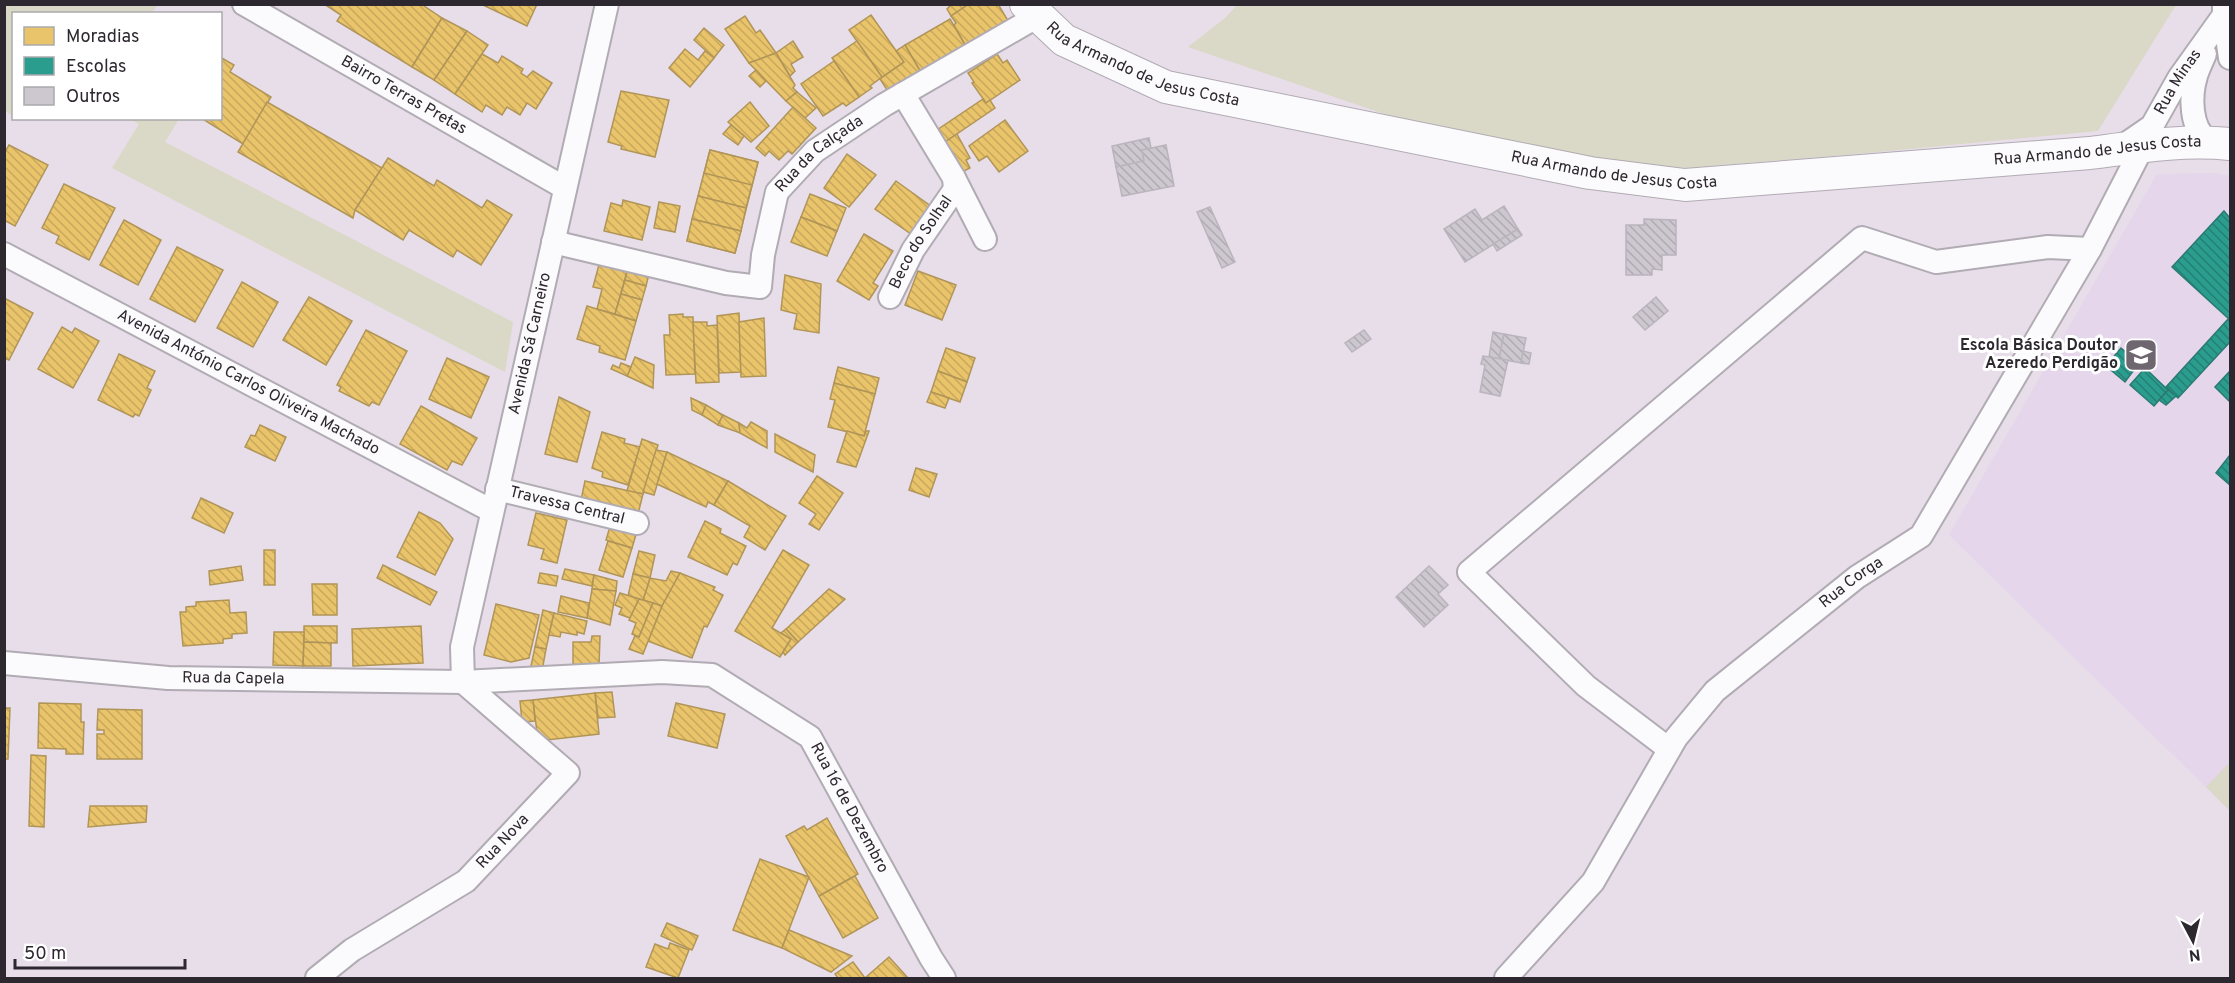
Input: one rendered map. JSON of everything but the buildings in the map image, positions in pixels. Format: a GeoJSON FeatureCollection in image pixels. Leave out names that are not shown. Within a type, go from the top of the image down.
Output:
{"type":"FeatureCollection","features":[{"type":"Feature","properties":{"kind":"street","name":"Bairro Terras Pretas"},"geometry":{"type":"LineString","coordinates":[[244,4],[565,188]]}},
{"type":"Feature","properties":{"kind":"street","name":"Avenida Sá Carneiro"},"geometry":{"type":"LineString","coordinates":[[463,682],[462,647],[607,4]]}},
{"type":"Feature","properties":{"kind":"street","name":"Rua Armando de Jesus Costa"},"geometry":{"type":"LineString","coordinates":[[1032,10],[1064,40],[1166,87],[1590,173],[1685,185],[2219,142]]}},
{"type":"Feature","properties":{"kind":"street","name":"Rua da Calçada"},"geometry":{"type":"LineString","coordinates":[[553,242],[726,283],[760,287],[763,255],[777,192],[815,151],[1032,10]]}},
{"type":"Feature","properties":{"kind":"street"},"geometry":{"type":"LineString","coordinates":[[2224,10],[2230,58]]}},
{"type":"Feature","properties":{"kind":"street"},"geometry":{"type":"LineString","coordinates":[[2219,142],[2201,136],[2195,126],[2194,99],[2195,76],[2224,10]]}},
{"type":"Feature","properties":{"kind":"street","name":"Rua Minas"},"geometry":{"type":"LineString","coordinates":[[2131,148],[2152,126],[2179,78],[2224,10]]}},
{"type":"Feature","properties":{"kind":"street","name":"Beco do Solhal"},"geometry":{"type":"LineString","coordinates":[[890,297],[913,250],[955,189],[954,178],[903,94]]}},
{"type":"Feature","properties":{"kind":"street","name":"Rua Corga"},"geometry":{"type":"LineString","coordinates":[[1506,978],[1593,882],[1676,738],[1715,691],[1857,577],[1921,536],[2090,249],[2131,148]]}},
{"type":"Feature","properties":{"kind":"street"},"geometry":{"type":"LineString","coordinates":[[954,178],[985,239]]}},
{"type":"Feature","properties":{"kind":"street"},"geometry":{"type":"LineString","coordinates":[[1669,749],[1586,686],[1469,572],[1862,238],[1936,262],[2048,247],[2090,249]]}},
{"type":"Feature","properties":{"kind":"street","name":"Avenida António Carlos Oliveira Machado"},"geometry":{"type":"LineString","coordinates":[[4,255],[492,511]]}},
{"type":"Feature","properties":{"kind":"street","name":"Travessa Central"},"geometry":{"type":"LineString","coordinates":[[497,489],[637,523]]}},
{"type":"Feature","properties":{"kind":"street","name":"Rua da Capela"},"geometry":{"type":"LineString","coordinates":[[4,663],[168,678],[463,682]]}},
{"type":"Feature","properties":{"kind":"street","name":"Rua 16 de Dezembro"},"geometry":{"type":"LineString","coordinates":[[463,682],[662,672],[712,675],[810,737],[944,978]]}},
{"type":"Feature","properties":{"kind":"street","name":"Rua Nova"},"geometry":{"type":"LineString","coordinates":[[317,978],[352,950],[466,881],[568,773],[463,682]]}},
{"type":"Feature","properties":{"kind":"shaded area"},"geometry":{"type":"Polygon","coordinates":[[[5,4],[158,5],[152,12],[12,12],[12,115],[5,111],[5,4]]]}},
{"type":"Feature","properties":{"kind":"shaded area"},"geometry":{"type":"Polygon","coordinates":[[[1238,4],[2176,5],[2098,131],[1686,168],[1507,156],[1188,47],[1225,18],[1238,4]]]}},
{"type":"Feature","properties":{"kind":"shaded area"},"geometry":{"type":"Polygon","coordinates":[[[131,120],[178,120],[165,142],[513,322],[505,372],[112,168],[139,124],[131,120]]]}},
{"type":"Feature","properties":{"kind":"shaded area","name":"Escola Básica Doutor Azeredo Perdigão"},"geometry":{"type":"Polygon","coordinates":[[[2216,173],[2230,176],[2230,811],[1949,535],[2157,174],[2216,173]]]}},
{"type":"Feature","properties":{"kind":"shaded area"},"geometry":{"type":"Polygon","coordinates":[[[2230,762],[2230,811],[2206,787],[2230,762]]]}},
{"type":"Feature","properties":{"kind":"place","name":"Escola Básica Doutor Azeredo Perdigão"},"geometry":{"type":"Point","coordinates":[2141,355]}}]}
